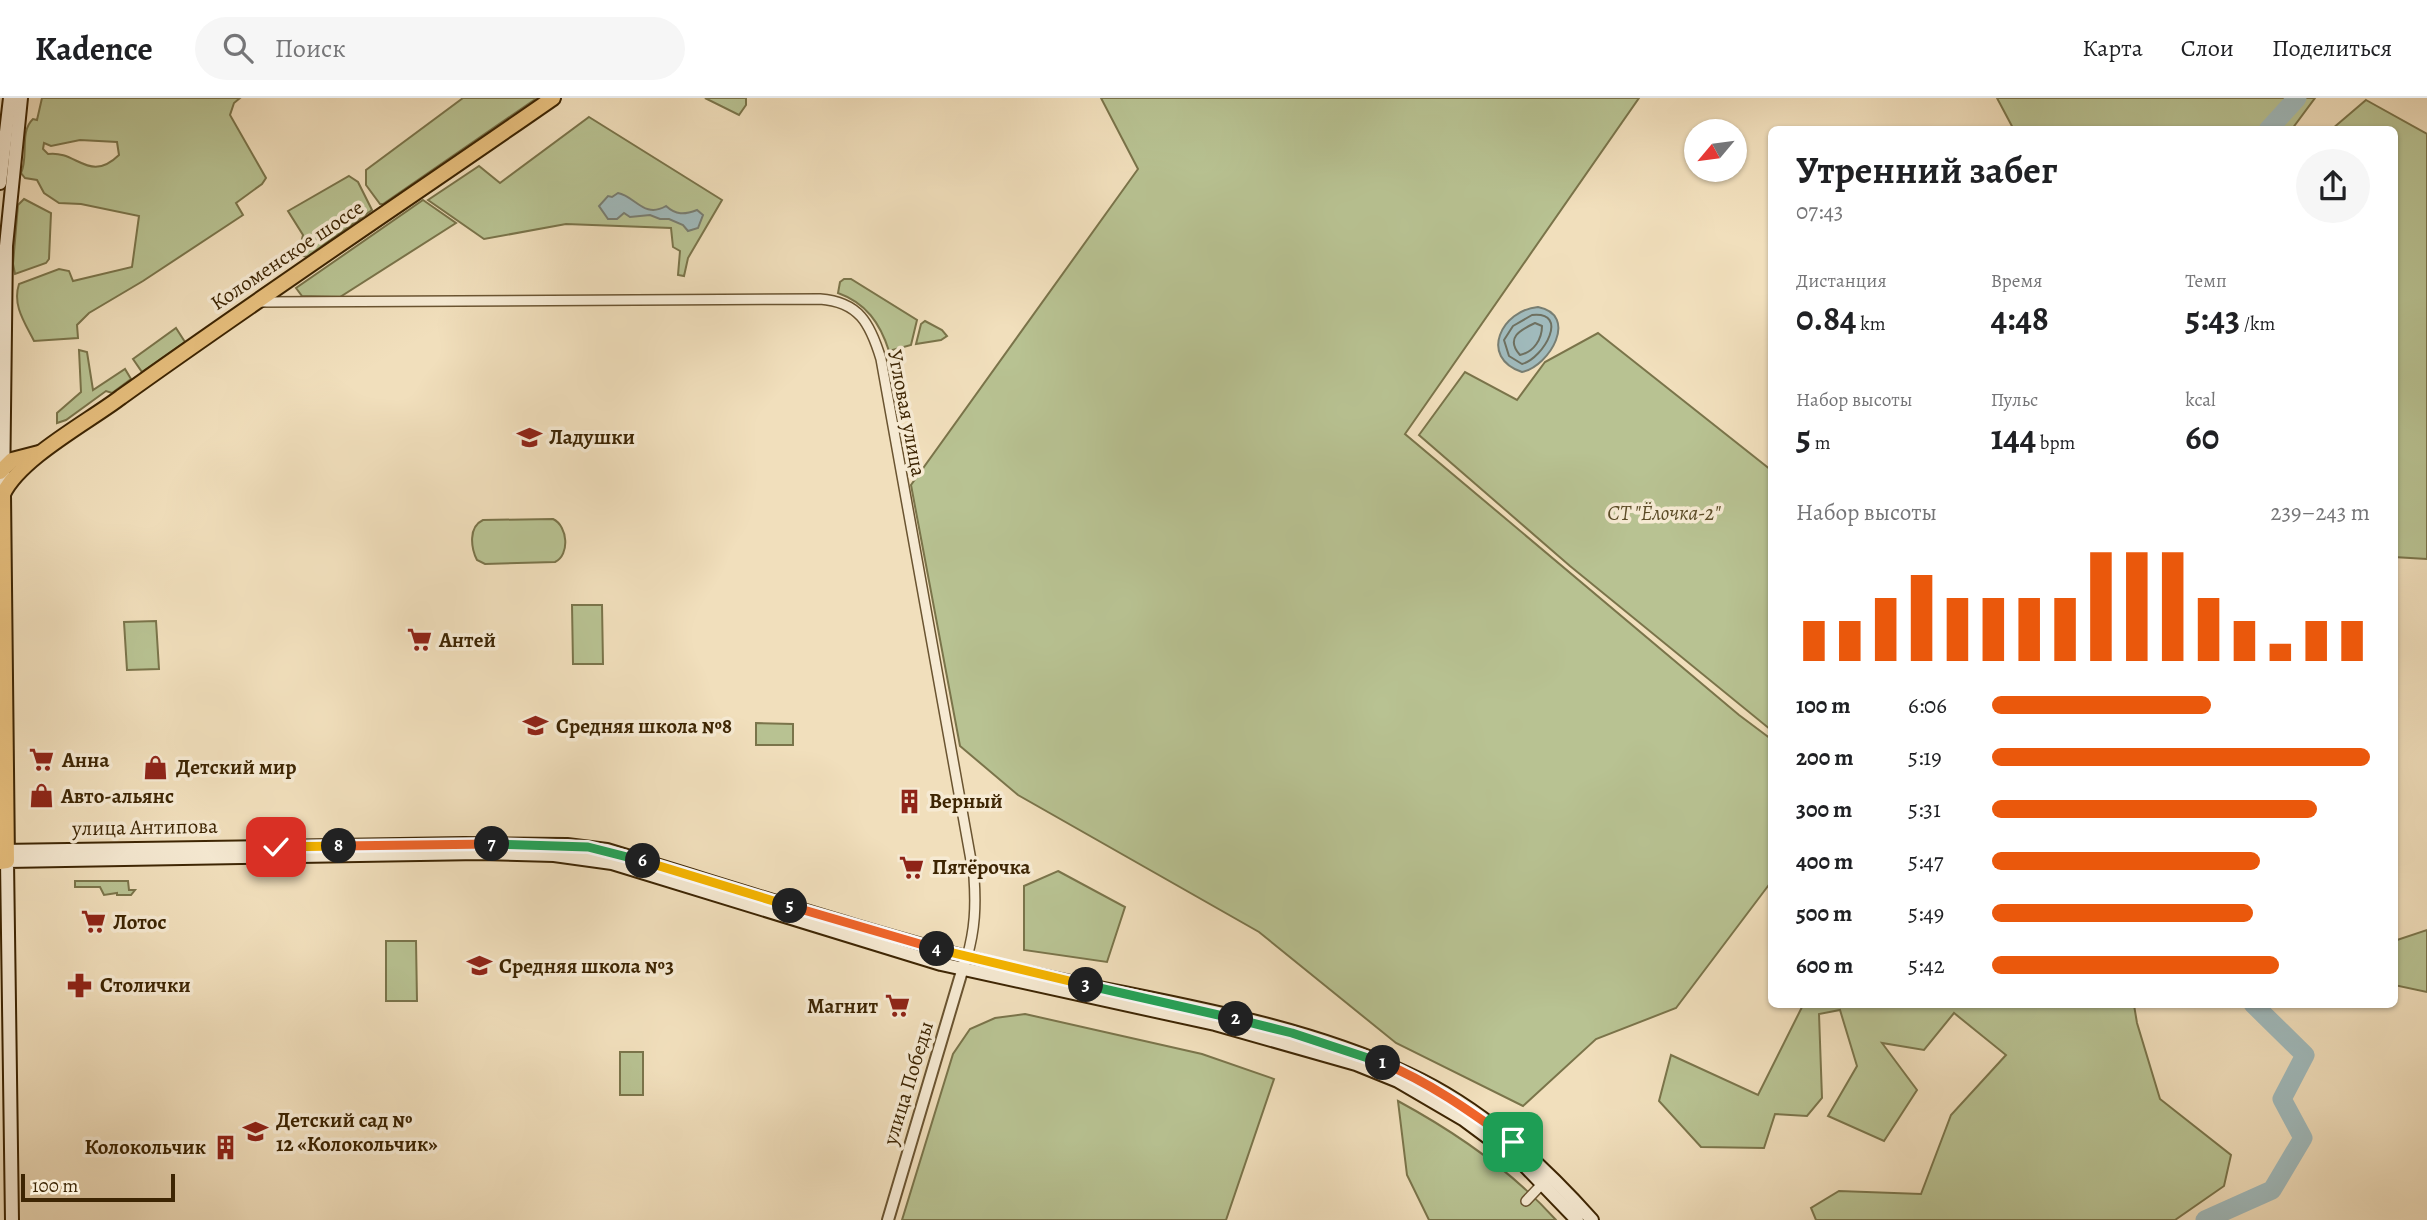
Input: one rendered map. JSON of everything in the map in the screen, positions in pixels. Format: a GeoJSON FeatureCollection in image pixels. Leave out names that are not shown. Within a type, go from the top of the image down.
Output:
{"type":"FeatureCollection","features":[{"type":"Feature","properties":{"kind":"main road"},"geometry":{"type":"LineString","coordinates":[[0,183],[10,98]]}},
{"type":"Feature","properties":{"kind":"main road"},"geometry":{"type":"LineString","coordinates":[[12,1220],[4,856],[1,369],[6,236],[21,98]]}},
{"type":"Feature","properties":{"kind":"main road","name":"Коломенское шоссе"},"geometry":{"type":"LineString","coordinates":[[3,494],[29,461],[553,98]]}},
{"type":"Feature","properties":{"kind":"main road"},"geometry":{"type":"LineString","coordinates":[[3,426],[11,449],[29,461]]}},
{"type":"Feature","properties":{"kind":"main road","name":"Коломенское шоссе"},"geometry":{"type":"LineString","coordinates":[[1,468],[12,460],[29,461]]}},
{"type":"Feature","properties":{"kind":"main road","name":"улица Антипова"},"geometry":{"type":"LineString","coordinates":[[4,856],[457,844],[588,847],[615,853],[892,937],[965,962],[1215,1024],[1356,1064],[1398,1081],[1463,1119],[1507,1150],[1543,1183],[1577,1220]]}},
{"type":"Feature","properties":{"kind":"main road","name":"улица Антипова"},"geometry":{"type":"LineString","coordinates":[[965,962],[1251,1022],[1342,1048],[1398,1069],[1451,1098],[1513,1142],[1560,1184],[1592,1220]]}},
{"type":"Feature","properties":{"kind":"street","name":"Угловая улица"},"geometry":{"type":"LineString","coordinates":[[255,302],[811,299],[840,301],[858,311],[870,328],[881,359],[915,561],[974,877],[974,930],[965,962]]}},
{"type":"Feature","properties":{"kind":"street","name":"улица Победы"},"geometry":{"type":"LineString","coordinates":[[888,1220],[965,962]]}},
{"type":"Feature","properties":{"kind":"street"},"geometry":{"type":"LineString","coordinates":[[1526,1201],[1543,1183]]}},
{"type":"Feature","properties":{"kind":"green space"},"geometry":{"type":"Polygon","coordinates":[[[42,98],[240,98],[234,103],[230,115],[266,178],[236,203],[243,215],[89,313],[77,325],[78,338],[34,341],[18,307],[19,284],[59,269],[69,271],[73,281],[132,267],[139,216],[81,204],[59,203],[44,193],[37,180],[25,178],[21,173],[26,131],[33,119],[37,120],[42,98]],[[80,140],[51,146],[44,143],[43,149],[48,154],[58,154],[99,167],[119,155],[117,142],[80,140]]]}},
{"type":"Feature","properties":{"kind":"green space"},"geometry":{"type":"Polygon","coordinates":[[[463,98],[537,98],[380,204],[366,185],[366,170],[463,98]]]}},
{"type":"Feature","properties":{"kind":"green space"},"geometry":{"type":"Polygon","coordinates":[[[705,98],[746,98],[746,105],[739,115],[705,98]]]}},
{"type":"Feature","properties":{"kind":"green space"},"geometry":{"type":"Polygon","coordinates":[[[1101,98],[1639,98],[1405,434],[1768,737],[1768,886],[1676,1008],[1596,1039],[1523,1106],[1396,1043],[1259,932],[1018,795],[960,746],[911,485],[1138,169],[1101,98]]]}},
{"type":"Feature","properties":{"kind":"green space"},"geometry":{"type":"Polygon","coordinates":[[[1997,98],[2315,98],[2294,126],[2012,126],[1997,98]]]}},
{"type":"Feature","properties":{"kind":"green space"},"geometry":{"type":"Polygon","coordinates":[[[2366,100],[2427,134],[2427,559],[2398,557],[2398,126],[2336,126],[2366,100]]]}},
{"type":"Feature","properties":{"kind":"green space"},"geometry":{"type":"Polygon","coordinates":[[[589,117],[722,200],[688,258],[684,276],[678,275],[680,251],[673,247],[671,228],[566,224],[484,239],[428,200],[479,166],[500,183],[589,117]]]}},
{"type":"Feature","properties":{"kind":"green space"},"geometry":{"type":"Polygon","coordinates":[[[349,176],[358,182],[372,210],[307,257],[303,256],[300,247],[303,235],[288,211],[349,176]]]}},
{"type":"Feature","properties":{"kind":"green space"},"geometry":{"type":"Polygon","coordinates":[[[24,199],[51,213],[49,259],[46,263],[15,274],[13,264],[18,205],[24,199]]]}},
{"type":"Feature","properties":{"kind":"green space"},"geometry":{"type":"Polygon","coordinates":[[[423,200],[456,223],[340,297],[302,296],[296,288],[423,200]]]}},
{"type":"Feature","properties":{"kind":"green space"},"geometry":{"type":"Polygon","coordinates":[[[851,279],[917,320],[911,345],[889,351],[871,315],[857,302],[838,293],[840,282],[851,279]]]}},
{"type":"Feature","properties":{"kind":"green space"},"geometry":{"type":"Polygon","coordinates":[[[925,321],[942,330],[947,336],[941,340],[916,344],[921,324],[925,321]]]}},
{"type":"Feature","properties":{"kind":"green space"},"geometry":{"type":"Polygon","coordinates":[[[176,328],[185,342],[142,372],[133,359],[176,328]]]}},
{"type":"Feature","properties":{"kind":"green space","name":"СТ \"Ёлочка-2\""},"geometry":{"type":"Polygon","coordinates":[[[1598,333],[1768,468],[1768,728],[1570,566],[1419,435],[1465,372],[1517,400],[1545,362],[1598,333]]]}},
{"type":"Feature","properties":{"kind":"green space"},"geometry":{"type":"Polygon","coordinates":[[[79,350],[87,352],[93,390],[125,369],[131,379],[112,393],[106,391],[66,420],[57,423],[57,413],[81,392],[79,350]]]}},
{"type":"Feature","properties":{"kind":"green space"},"geometry":{"type":"Polygon","coordinates":[[[553,519],[562,528],[565,540],[563,553],[555,562],[485,564],[477,560],[472,544],[473,533],[478,523],[483,520],[553,519]]]}},
{"type":"Feature","properties":{"kind":"green space"},"geometry":{"type":"Polygon","coordinates":[[[572,605],[602,605],[603,664],[573,664],[572,605]]]}},
{"type":"Feature","properties":{"kind":"green space"},"geometry":{"type":"Polygon","coordinates":[[[156,621],[159,669],[127,670],[124,622],[156,621]]]}},
{"type":"Feature","properties":{"kind":"green space"},"geometry":{"type":"Polygon","coordinates":[[[756,723],[793,724],[793,745],[756,745],[756,723]]]}},
{"type":"Feature","properties":{"kind":"green space"},"geometry":{"type":"Polygon","coordinates":[[[1058,871],[1125,907],[1107,962],[1024,950],[1024,886],[1058,871]]]}},
{"type":"Feature","properties":{"kind":"green space"},"geometry":{"type":"Polygon","coordinates":[[[75,881],[128,881],[129,890],[135,890],[131,895],[104,895],[100,887],[75,887],[75,881]]]}},
{"type":"Feature","properties":{"kind":"green space"},"geometry":{"type":"Polygon","coordinates":[[[2427,930],[2427,992],[2398,986],[2398,940],[2427,930]]]}},
{"type":"Feature","properties":{"kind":"green space"},"geometry":{"type":"Polygon","coordinates":[[[386,941],[416,941],[417,1001],[386,1001],[386,941]]]}},
{"type":"Feature","properties":{"kind":"green space"},"geometry":{"type":"Polygon","coordinates":[[[1802,1008],[2134,1008],[2160,1099],[2231,1155],[2224,1186],[2175,1220],[1816,1220],[1811,1208],[1839,1191],[1921,1194],[1951,1115],[2006,1055],[1954,1013],[1924,1050],[1882,1043],[1917,1090],[1884,1141],[1828,1116],[1857,1066],[1840,1010],[1819,1014],[1822,1098],[1807,1116],[1775,1114],[1764,1148],[1701,1147],[1659,1101],[1671,1055],[1758,1095],[1802,1008]]]}},
{"type":"Feature","properties":{"kind":"green space"},"geometry":{"type":"Polygon","coordinates":[[[1025,1014],[1202,1054],[1274,1079],[1226,1220],[902,1220],[953,1054],[970,1029],[995,1018],[1025,1014]]]}},
{"type":"Feature","properties":{"kind":"green space"},"geometry":{"type":"Polygon","coordinates":[[[620,1052],[643,1052],[643,1095],[620,1095],[620,1052]]]}},
{"type":"Feature","properties":{"kind":"green space"},"geometry":{"type":"Polygon","coordinates":[[[1398,1101],[1441,1126],[1502,1169],[1556,1220],[1429,1220],[1407,1175],[1398,1101]]]}},
{"type":"Feature","properties":{"kind":"water"},"geometry":{"type":"Polygon","coordinates":[[[618,193],[652,210],[666,206],[677,213],[697,210],[703,215],[698,228],[688,231],[683,225],[669,219],[650,215],[630,217],[624,213],[617,219],[608,219],[599,206],[608,196],[612,197],[618,193]]]}},
{"type":"Feature","properties":{"kind":"water"},"geometry":{"type":"Polygon","coordinates":[[[1538,307],[1550,312],[1557,320],[1556,340],[1542,360],[1522,372],[1509,365],[1501,356],[1498,346],[1500,335],[1514,316],[1538,307]]]}},
{"type":"Feature","properties":{"kind":"waterway"},"geometry":{"type":"LineString","coordinates":[[2272,126],[2297,98]]}},
{"type":"Feature","properties":{"kind":"waterway"},"geometry":{"type":"LineString","coordinates":[[2205,1220],[2272,1190],[2303,1138],[2282,1099],[2305,1055],[2257,1008]]}},
{"type":"Feature","properties":{"kind":"place","name":"Ладушки"},"geometry":{"type":"Point","coordinates":[529,437]}},
{"type":"Feature","properties":{"kind":"place","name":"Антей"},"geometry":{"type":"Point","coordinates":[419,640]}},
{"type":"Feature","properties":{"kind":"place","name":"Средняя школа №8"},"geometry":{"type":"Point","coordinates":[536,726]}},
{"type":"Feature","properties":{"kind":"place","name":"Анна"},"geometry":{"type":"Point","coordinates":[42,760]}},
{"type":"Feature","properties":{"kind":"place","name":"Детский мир"},"geometry":{"type":"Point","coordinates":[156,767]}},
{"type":"Feature","properties":{"kind":"place","name":"Авто-альянс"},"geometry":{"type":"Point","coordinates":[41,796]}},
{"type":"Feature","properties":{"kind":"place","name":"Верный"},"geometry":{"type":"Point","coordinates":[909,801]}},
{"type":"Feature","properties":{"kind":"place","name":"Пятёрочка"},"geometry":{"type":"Point","coordinates":[912,867]}},
{"type":"Feature","properties":{"kind":"place","name":"Лотос"},"geometry":{"type":"Point","coordinates":[93,922]}},
{"type":"Feature","properties":{"kind":"place","name":"Средняя школа №3"},"geometry":{"type":"Point","coordinates":[479,966]}},
{"type":"Feature","properties":{"kind":"place","name":"Столички"},"geometry":{"type":"Point","coordinates":[80,985]}},
{"type":"Feature","properties":{"kind":"place","name":"Магнит"},"geometry":{"type":"Point","coordinates":[898,1006]}},
{"type":"Feature","properties":{"kind":"place","name":"Детский сад № 12 «Колокольчик»"},"geometry":{"type":"Point","coordinates":[256,1132]}},
{"type":"Feature","properties":{"kind":"place","name":"Колокольчик"},"geometry":{"type":"Point","coordinates":[226,1147]}},
{"type":"Feature","properties":{"kind":"route"},"geometry":{"type":"LineString","coordinates":[[276,847],[464,844],[568,845],[607,850],[892,937],[1005,967],[1251,1022],[1330,1044],[1431,1085],[1513,1142]]}}]}
